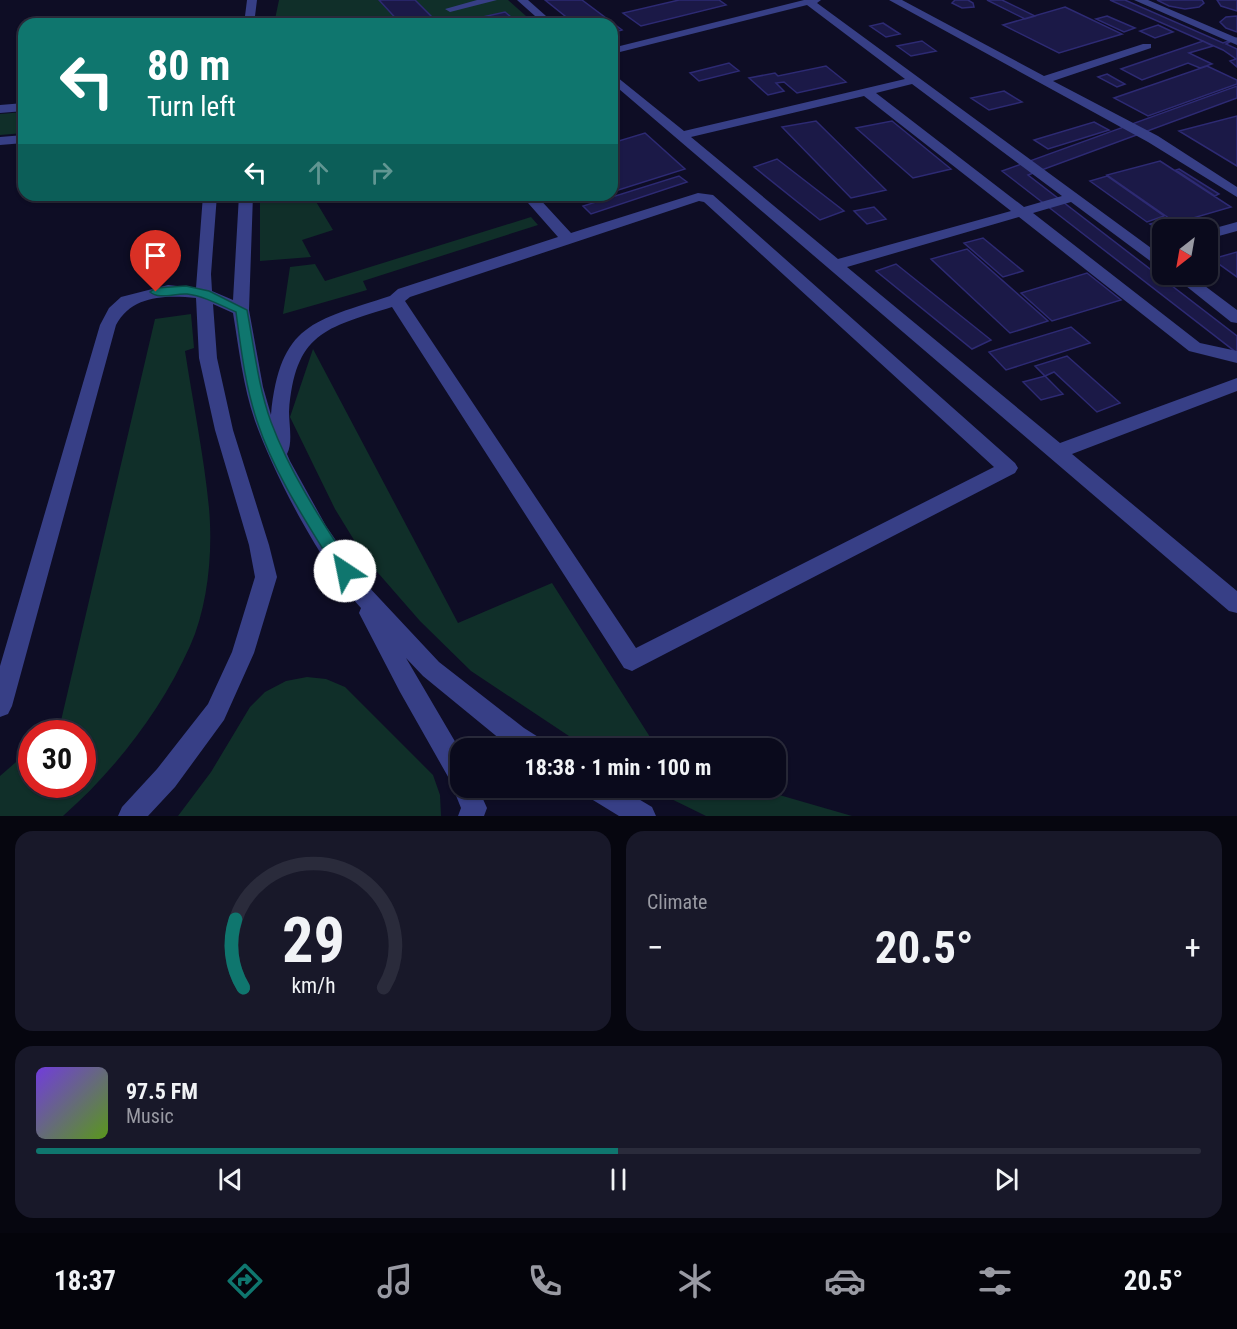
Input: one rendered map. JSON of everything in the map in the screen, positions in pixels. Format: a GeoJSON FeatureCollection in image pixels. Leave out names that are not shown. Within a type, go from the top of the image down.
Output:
{"type":"FeatureCollection","features":[{"type":"Feature","properties":{"kind":"street"},"geometry":{"type":"LineString","coordinates":[[250,18],[252,0]]}},
{"type":"Feature","properties":{"kind":"street"},"geometry":{"type":"LineString","coordinates":[[450,9],[492,0]]}},
{"type":"Feature","properties":{"kind":"street"},"geometry":{"type":"LineString","coordinates":[[522,0],[543,18]]}},
{"type":"Feature","properties":{"kind":"street"},"geometry":{"type":"LineString","coordinates":[[894,0],[1153,139],[1237,194]]}},
{"type":"Feature","properties":{"kind":"street"},"geometry":{"type":"LineString","coordinates":[[1139,0],[1237,42]]}},
{"type":"Feature","properties":{"kind":"street"},"geometry":{"type":"LineString","coordinates":[[618,50],[812,1],[1074,197],[1152,248]]}},
{"type":"Feature","properties":{"kind":"street"},"geometry":{"type":"LineString","coordinates":[[1044,80],[1147,46]]}},
{"type":"Feature","properties":{"kind":"street"},"geometry":{"type":"LineString","coordinates":[[681,135],[915,80]]}},
{"type":"Feature","properties":{"kind":"street"},"geometry":{"type":"LineString","coordinates":[[618,82],[1237,604]]}},
{"type":"Feature","properties":{"kind":"street"},"geometry":{"type":"LineString","coordinates":[[866,91],[1195,347],[1237,357]]}},
{"type":"Feature","properties":{"kind":"street"},"geometry":{"type":"LineString","coordinates":[[0,109],[18,108]]}},
{"type":"Feature","properties":{"kind":"street"},"geometry":{"type":"LineString","coordinates":[[0,141],[18,140]]}},
{"type":"Feature","properties":{"kind":"street"},"geometry":{"type":"LineString","coordinates":[[281,461],[280,421],[284,378],[302,343],[324,323],[396,300],[404,293],[698,197],[708,198],[1008,468],[632,661],[396,300]]}},
{"type":"Feature","properties":{"kind":"street"},"geometry":{"type":"LineString","coordinates":[[836,265],[1074,197]]}},
{"type":"Feature","properties":{"kind":"street"},"geometry":{"type":"LineString","coordinates":[[131,816],[166,778],[216,712],[243,653],[266,577],[259,545],[224,430],[208,358],[203,274],[209,201]]}},
{"type":"Feature","properties":{"kind":"street"},"geometry":{"type":"LineString","coordinates":[[246,201],[241,310],[254,387],[264,421],[281,461],[319,532],[358,590],[408,684],[450,756]]}},
{"type":"Feature","properties":{"kind":"street"},"geometry":{"type":"LineString","coordinates":[[533,201],[568,239]]}},
{"type":"Feature","properties":{"kind":"street"},"geometry":{"type":"LineString","coordinates":[[1218,232],[1237,226]]}},
{"type":"Feature","properties":{"kind":"street"},"geometry":{"type":"LineString","coordinates":[[1193,285],[1237,318]]}},
{"type":"Feature","properties":{"kind":"street"},"geometry":{"type":"LineString","coordinates":[[0,706],[108,325],[115,312],[127,301],[144,294],[168,290],[205,294],[241,310]]}},
{"type":"Feature","properties":{"kind":"street"},"geometry":{"type":"LineString","coordinates":[[1057,452],[1237,384]]}},
{"type":"Feature","properties":{"kind":"street"},"geometry":{"type":"LineString","coordinates":[[358,590],[431,669],[518,738]]}},
{"type":"Feature","properties":{"kind":"street"},"geometry":{"type":"LineString","coordinates":[[470,798],[474,808],[471,816]]}},
{"type":"Feature","properties":{"kind":"street"},"geometry":{"type":"LineString","coordinates":[[613,798],[643,816]]}},
{"type":"Feature","properties":{"kind":"green space"},"geometry":{"type":"Polygon","coordinates":[[[279,0],[508,0],[528,18],[275,18],[279,0]]]}},
{"type":"Feature","properties":{"kind":"green space"},"geometry":{"type":"Polygon","coordinates":[[[18,112],[18,134],[0,135],[0,114],[18,112]]]}},
{"type":"Feature","properties":{"kind":"green space"},"geometry":{"type":"Polygon","coordinates":[[[260,201],[316,201],[333,230],[302,240],[311,257],[260,261],[260,201]]]}},
{"type":"Feature","properties":{"kind":"green space"},"geometry":{"type":"Polygon","coordinates":[[[531,217],[538,225],[363,281],[367,290],[283,314],[290,267],[315,264],[325,281],[531,217]]]}},
{"type":"Feature","properties":{"kind":"green space"},"geometry":{"type":"Polygon","coordinates":[[[191,314],[194,348],[185,351],[209,508],[208,578],[196,630],[165,694],[135,738],[96,784],[96,720],[61,720],[155,319],[191,314]]]}},
{"type":"Feature","properties":{"kind":"green space"},"geometry":{"type":"Polygon","coordinates":[[[313,349],[458,623],[552,583],[651,738],[572,738],[471,671],[420,621],[365,558],[335,509],[290,417],[313,349]]]}},
{"type":"Feature","properties":{"kind":"green space"},"geometry":{"type":"Polygon","coordinates":[[[307,677],[326,679],[345,687],[433,775],[440,795],[441,816],[178,816],[211,772],[250,707],[265,692],[286,681],[307,677]]]}},
{"type":"Feature","properties":{"kind":"green space"},"geometry":{"type":"Polygon","coordinates":[[[18,760],[18,798],[82,798],[63,816],[0,816],[0,776],[18,760]]]}},
{"type":"Feature","properties":{"kind":"green space"},"geometry":{"type":"Polygon","coordinates":[[[786,797],[852,816],[706,816],[669,798],[786,797]]]}},
{"type":"Feature","properties":{"kind":"building"},"geometry":{"type":"Polygon","coordinates":[[[379,0],[415,0],[433,18],[396,18],[379,0]]]}},
{"type":"Feature","properties":{"kind":"building"},"geometry":{"type":"Polygon","coordinates":[[[545,0],[582,0],[606,18],[568,18],[545,0]]]}},
{"type":"Feature","properties":{"kind":"building"},"geometry":{"type":"Polygon","coordinates":[[[679,0],[719,0],[726,5],[641,26],[623,13],[679,0]]]}},
{"type":"Feature","properties":{"kind":"building"},"geometry":{"type":"Polygon","coordinates":[[[955,0],[968,0],[973,3],[974,7],[962,8],[952,3],[955,0]]]}},
{"type":"Feature","properties":{"kind":"building"},"geometry":{"type":"Polygon","coordinates":[[[987,0],[1002,0],[1035,16],[1025,19],[987,0]]]}},
{"type":"Feature","properties":{"kind":"building"},"geometry":{"type":"Polygon","coordinates":[[[1110,0],[1125,0],[1223,43],[1237,38],[1226,44],[1237,49],[1237,67],[1230,61],[1236,59],[1223,50],[1110,0]]]}},
{"type":"Feature","properties":{"kind":"building"},"geometry":{"type":"Polygon","coordinates":[[[1157,0],[1202,0],[1204,3],[1199,7],[1185,9],[1169,6],[1157,0]]]}},
{"type":"Feature","properties":{"kind":"building"},"geometry":{"type":"Polygon","coordinates":[[[1217,0],[1237,0],[1237,11],[1221,6],[1217,0]]]}},
{"type":"Feature","properties":{"kind":"building"},"geometry":{"type":"Polygon","coordinates":[[[1065,7],[1122,34],[1059,53],[1003,25],[1065,7]]]}},
{"type":"Feature","properties":{"kind":"building"},"geometry":{"type":"Polygon","coordinates":[[[505,12],[512,18],[478,18],[505,12]]]}},
{"type":"Feature","properties":{"kind":"building"},"geometry":{"type":"Polygon","coordinates":[[[1107,16],[1135,28],[1124,32],[1096,19],[1107,16]]]}},
{"type":"Feature","properties":{"kind":"building"},"geometry":{"type":"Polygon","coordinates":[[[1237,16],[1237,32],[1226,28],[1220,22],[1226,17],[1237,16]]]}},
{"type":"Feature","properties":{"kind":"building"},"geometry":{"type":"Polygon","coordinates":[[[883,23],[900,34],[886,37],[870,26],[883,23]]]}},
{"type":"Feature","properties":{"kind":"building"},"geometry":{"type":"Polygon","coordinates":[[[1158,25],[1173,32],[1155,38],[1140,31],[1158,25]]]}},
{"type":"Feature","properties":{"kind":"building"},"geometry":{"type":"Polygon","coordinates":[[[922,41],[936,51],[911,56],[897,46],[922,41]]]}},
{"type":"Feature","properties":{"kind":"building"},"geometry":{"type":"Polygon","coordinates":[[[1203,41],[1213,46],[1189,53],[1212,64],[1200,68],[1188,63],[1142,80],[1121,69],[1203,41]]]}},
{"type":"Feature","properties":{"kind":"building"},"geometry":{"type":"Polygon","coordinates":[[[729,63],[739,71],[699,81],[690,73],[729,63]]]}},
{"type":"Feature","properties":{"kind":"building"},"geometry":{"type":"Polygon","coordinates":[[[826,66],[846,82],[797,93],[784,82],[776,83],[784,91],[768,95],[749,78],[775,73],[778,76],[826,66]]]}},
{"type":"Feature","properties":{"kind":"building"},"geometry":{"type":"Polygon","coordinates":[[[1207,66],[1237,80],[1237,84],[1148,116],[1114,98],[1207,66]]]}},
{"type":"Feature","properties":{"kind":"building"},"geometry":{"type":"Polygon","coordinates":[[[1107,74],[1125,84],[1117,87],[1098,77],[1107,74]]]}},
{"type":"Feature","properties":{"kind":"building"},"geometry":{"type":"Polygon","coordinates":[[[1237,86],[1237,98],[1028,175],[1152,271],[1152,285],[1171,285],[1237,336],[1237,353],[1002,171],[1237,86]]]}},
{"type":"Feature","properties":{"kind":"building"},"geometry":{"type":"Polygon","coordinates":[[[1004,91],[1022,102],[989,110],[971,98],[1004,91]]]}},
{"type":"Feature","properties":{"kind":"building"},"geometry":{"type":"Polygon","coordinates":[[[1237,116],[1237,166],[1179,131],[1237,116]]]}},
{"type":"Feature","properties":{"kind":"building"},"geometry":{"type":"Polygon","coordinates":[[[816,121],[886,190],[851,198],[782,127],[816,121]]]}},
{"type":"Feature","properties":{"kind":"building"},"geometry":{"type":"Polygon","coordinates":[[[892,121],[951,169],[913,178],[856,128],[892,121]]]}},
{"type":"Feature","properties":{"kind":"building"},"geometry":{"type":"Polygon","coordinates":[[[1094,122],[1109,130],[1048,149],[1034,140],[1094,122]]]}},
{"type":"Feature","properties":{"kind":"building"},"geometry":{"type":"Polygon","coordinates":[[[645,133],[685,169],[618,190],[618,141],[645,133]]]}},
{"type":"Feature","properties":{"kind":"building"},"geometry":{"type":"Polygon","coordinates":[[[777,159],[844,211],[820,220],[754,167],[777,159]]]}},
{"type":"Feature","properties":{"kind":"building"},"geometry":{"type":"Polygon","coordinates":[[[1160,161],[1231,207],[1190,219],[1170,219],[1107,175],[1160,161]]]}},
{"type":"Feature","properties":{"kind":"building"},"geometry":{"type":"Polygon","coordinates":[[[1179,169],[1219,194],[1215,196],[1176,170],[1179,169]]]}},
{"type":"Feature","properties":{"kind":"building"},"geometry":{"type":"Polygon","coordinates":[[[679,176],[687,182],[591,214],[583,206],[599,201],[618,201],[618,195],[679,176]]]}},
{"type":"Feature","properties":{"kind":"building"},"geometry":{"type":"Polygon","coordinates":[[[1107,176],[1164,216],[1147,222],[1090,181],[1107,176]]]}},
{"type":"Feature","properties":{"kind":"building"},"geometry":{"type":"Polygon","coordinates":[[[874,207],[886,219],[867,224],[854,211],[874,207]]]}},
{"type":"Feature","properties":{"kind":"building"},"geometry":{"type":"Polygon","coordinates":[[[983,238],[1023,271],[1003,277],[964,243],[983,238]]]}},
{"type":"Feature","properties":{"kind":"building"},"geometry":{"type":"Polygon","coordinates":[[[967,249],[1048,321],[1010,333],[931,259],[967,249]]]}},
{"type":"Feature","properties":{"kind":"building"},"geometry":{"type":"Polygon","coordinates":[[[1237,252],[1237,277],[1218,263],[1218,257],[1237,252]]]}},
{"type":"Feature","properties":{"kind":"building"},"geometry":{"type":"Polygon","coordinates":[[[896,264],[991,340],[972,349],[876,271],[896,264]]]}},
{"type":"Feature","properties":{"kind":"building"},"geometry":{"type":"Polygon","coordinates":[[[1087,273],[1121,300],[1052,321],[1021,293],[1087,273]]]}},
{"type":"Feature","properties":{"kind":"building"},"geometry":{"type":"Polygon","coordinates":[[[1071,327],[1090,343],[1006,370],[989,352],[1071,327]]]}},
{"type":"Feature","properties":{"kind":"building"},"geometry":{"type":"Polygon","coordinates":[[[1067,356],[1120,403],[1097,412],[1054,372],[1045,376],[1035,366],[1067,356]]]}},
{"type":"Feature","properties":{"kind":"building"},"geometry":{"type":"Polygon","coordinates":[[[1045,376],[1063,394],[1041,400],[1023,382],[1045,376]]]}},
{"type":"Feature","properties":{"kind":"route"},"geometry":{"type":"LineString","coordinates":[[156,292],[186,290],[205,294],[241,310],[254,387],[264,421],[281,461],[309,514],[345,571]]}}]}
